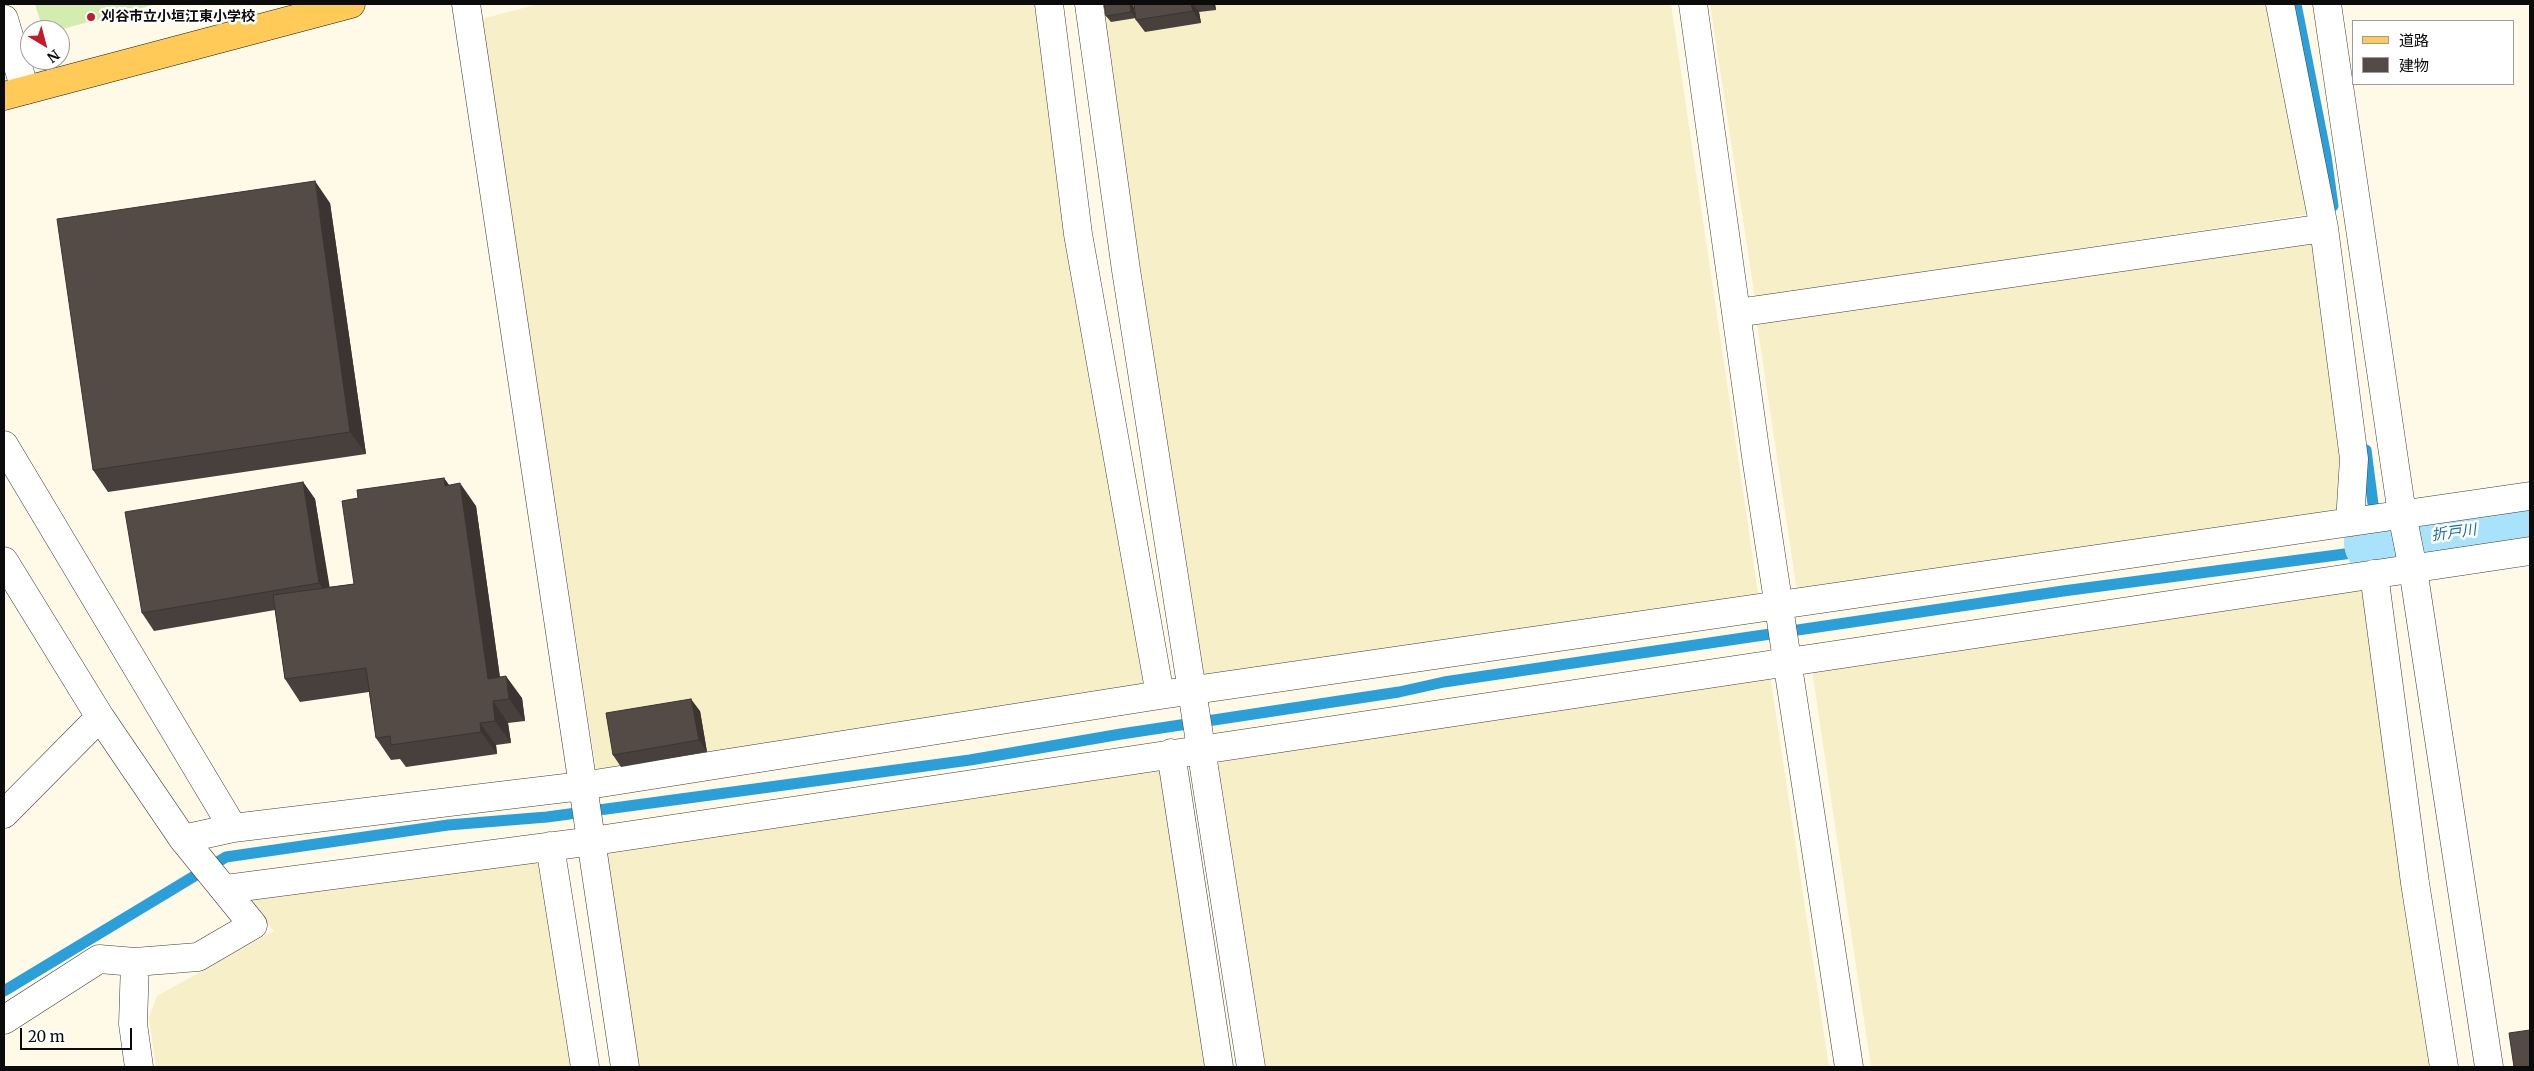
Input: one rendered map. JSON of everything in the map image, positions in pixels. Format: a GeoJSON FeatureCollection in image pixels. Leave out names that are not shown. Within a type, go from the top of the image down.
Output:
{"type":"FeatureCollection","features":[{"type":"Feature","properties":{"kind":"main road"},"geometry":{"type":"LineString","coordinates":[[14,93],[351,4]]}},
{"type":"Feature","properties":{"kind":"street"},"geometry":{"type":"LineString","coordinates":[[466,4],[625,1067]]}},
{"type":"Feature","properties":{"kind":"street"},"geometry":{"type":"LineString","coordinates":[[1049,4],[1078,234],[1160,695]]}},
{"type":"Feature","properties":{"kind":"street"},"geometry":{"type":"LineString","coordinates":[[1089,4],[1126,270],[1251,1067]]}},
{"type":"Feature","properties":{"kind":"street"},"geometry":{"type":"LineString","coordinates":[[1693,4],[1780,609],[1849,1067]]}},
{"type":"Feature","properties":{"kind":"street"},"geometry":{"type":"LineString","coordinates":[[2280,4],[2324,228],[2354,459],[2352,521]]}},
{"type":"Feature","properties":{"kind":"street"},"geometry":{"type":"LineString","coordinates":[[2327,4],[2400,517],[2413,568],[2488,1067]]}},
{"type":"Feature","properties":{"kind":"street"},"geometry":{"type":"LineString","coordinates":[[4,19],[14,93]]}},
{"type":"Feature","properties":{"kind":"street"},"geometry":{"type":"LineString","coordinates":[[1737,313],[2324,228]]}},
{"type":"Feature","properties":{"kind":"street"},"geometry":{"type":"LineString","coordinates":[[4,445],[234,828]]}},
{"type":"Feature","properties":{"kind":"street"},"geometry":{"type":"LineString","coordinates":[[187,843],[234,828],[582,788],[1160,695],[1193,694],[1780,609],[2352,521],[2400,517],[2530,496]]}},
{"type":"Feature","properties":{"kind":"street"},"geometry":{"type":"LineString","coordinates":[[225,888],[550,846],[592,838],[1171,753],[1201,747],[2530,552]]}},
{"type":"Feature","properties":{"kind":"street"},"geometry":{"type":"LineString","coordinates":[[4,562],[100,717],[187,843],[253,925],[198,957],[135,962],[100,959],[4,1020]]}},
{"type":"Feature","properties":{"kind":"street"},"geometry":{"type":"LineString","coordinates":[[2374,574],[2415,883],[2444,1067]]}},
{"type":"Feature","properties":{"kind":"street"},"geometry":{"type":"LineString","coordinates":[[4,814],[100,717]]}},
{"type":"Feature","properties":{"kind":"street"},"geometry":{"type":"LineString","coordinates":[[1171,753],[1219,1067]]}},
{"type":"Feature","properties":{"kind":"street"},"geometry":{"type":"LineString","coordinates":[[550,846],[585,1067]]}},
{"type":"Feature","properties":{"kind":"street"},"geometry":{"type":"LineString","coordinates":[[135,962],[133,1024],[139,1067]]}},
{"type":"Feature","properties":{"kind":"shaded area"},"geometry":{"type":"Polygon","coordinates":[[[538,4],[1036,4],[1148,688],[597,776],[482,19],[538,4]]]}},
{"type":"Feature","properties":{"kind":"shaded area"},"geometry":{"type":"Polygon","coordinates":[[[1100,4],[1671,4],[1759,600],[1203,682],[1100,4]]]}},
{"type":"Feature","properties":{"kind":"shaded area"},"geometry":{"type":"Polygon","coordinates":[[[1710,4],[2273,4],[2316,213],[1755,298],[1710,4]]]}},
{"type":"Feature","properties":{"kind":"shaded area"},"geometry":{"type":"Polygon","coordinates":[[[2314,240],[2346,460],[2342,514],[1797,591],[1757,323],[2314,240]]]}},
{"type":"Feature","properties":{"kind":"shaded area"},"geometry":{"type":"Polygon","coordinates":[[[2368,589],[2434,1067],[1871,1067],[1812,670],[2368,589]]]}},
{"type":"Feature","properties":{"kind":"shaded area"},"geometry":{"type":"Polygon","coordinates":[[[1770,675],[1829,1067],[1261,1067],[1214,760],[1770,675]]]}},
{"type":"Feature","properties":{"kind":"shaded area"},"geometry":{"type":"Polygon","coordinates":[[[1163,765],[1207,1067],[637,1067],[605,848],[1163,765]]]}},
{"type":"Feature","properties":{"kind":"shaded area"},"geometry":{"type":"Polygon","coordinates":[[[545,856],[577,1067],[156,1067],[149,1018],[157,996],[274,931],[243,893],[545,856]]]}},
{"type":"Feature","properties":{"kind":"green space"},"geometry":{"type":"Polygon","coordinates":[[[35,4],[157,4],[70,27],[70,20],[40,20],[35,4]]]}},
{"type":"Feature","properties":{"kind":"building"},"geometry":{"type":"Polygon","coordinates":[[[1104,4],[1130,4],[1131,12],[1106,16],[1104,4]]]}},
{"type":"Feature","properties":{"kind":"building"},"geometry":{"type":"Polygon","coordinates":[[[1134,4],[1191,4],[1193,11],[1136,20],[1134,4]]]}},
{"type":"Feature","properties":{"kind":"building"},"geometry":{"type":"Polygon","coordinates":[[[315,181],[350,432],[93,470],[57,219],[315,181]]]}},
{"type":"Feature","properties":{"kind":"building"},"geometry":{"type":"Polygon","coordinates":[[[444,478],[445,486],[460,483],[488,679],[506,676],[509,699],[493,701],[495,721],[480,723],[481,732],[391,745],[390,736],[376,738],[366,668],[285,679],[273,595],[354,584],[342,501],[358,498],[357,490],[444,478]]]}},
{"type":"Feature","properties":{"kind":"building"},"geometry":{"type":"Polygon","coordinates":[[[303,482],[319,583],[142,613],[125,512],[303,482]]]}},
{"type":"Feature","properties":{"kind":"building"},"geometry":{"type":"Polygon","coordinates":[[[691,699],[699,740],[613,755],[606,713],[691,699]]]}},
{"type":"Feature","properties":{"kind":"building"},"geometry":{"type":"Polygon","coordinates":[[[2530,1030],[2530,1067],[2514,1067],[2509,1033],[2530,1030]]]}},
{"type":"Feature","properties":{"kind":"waterway"},"geometry":{"type":"LineString","coordinates":[[2296,4],[2326,156],[2333,206]]}},
{"type":"Feature","properties":{"kind":"waterway"},"geometry":{"type":"LineString","coordinates":[[4,991],[226,857],[448,825],[547,817],[970,760],[1121,734],[1399,692],[1444,682],[2063,591],[2360,552],[2378,543],[2366,450]]}},
{"type":"Feature","properties":{"kind":"waterway","name":"折戸川"},"geometry":{"type":"LineString","coordinates":[[2378,543],[2530,523]]}},
{"type":"Feature","properties":{"kind":"place","name":"刈谷市立小垣江東小学校"},"geometry":{"type":"Point","coordinates":[91,17]}}]}
